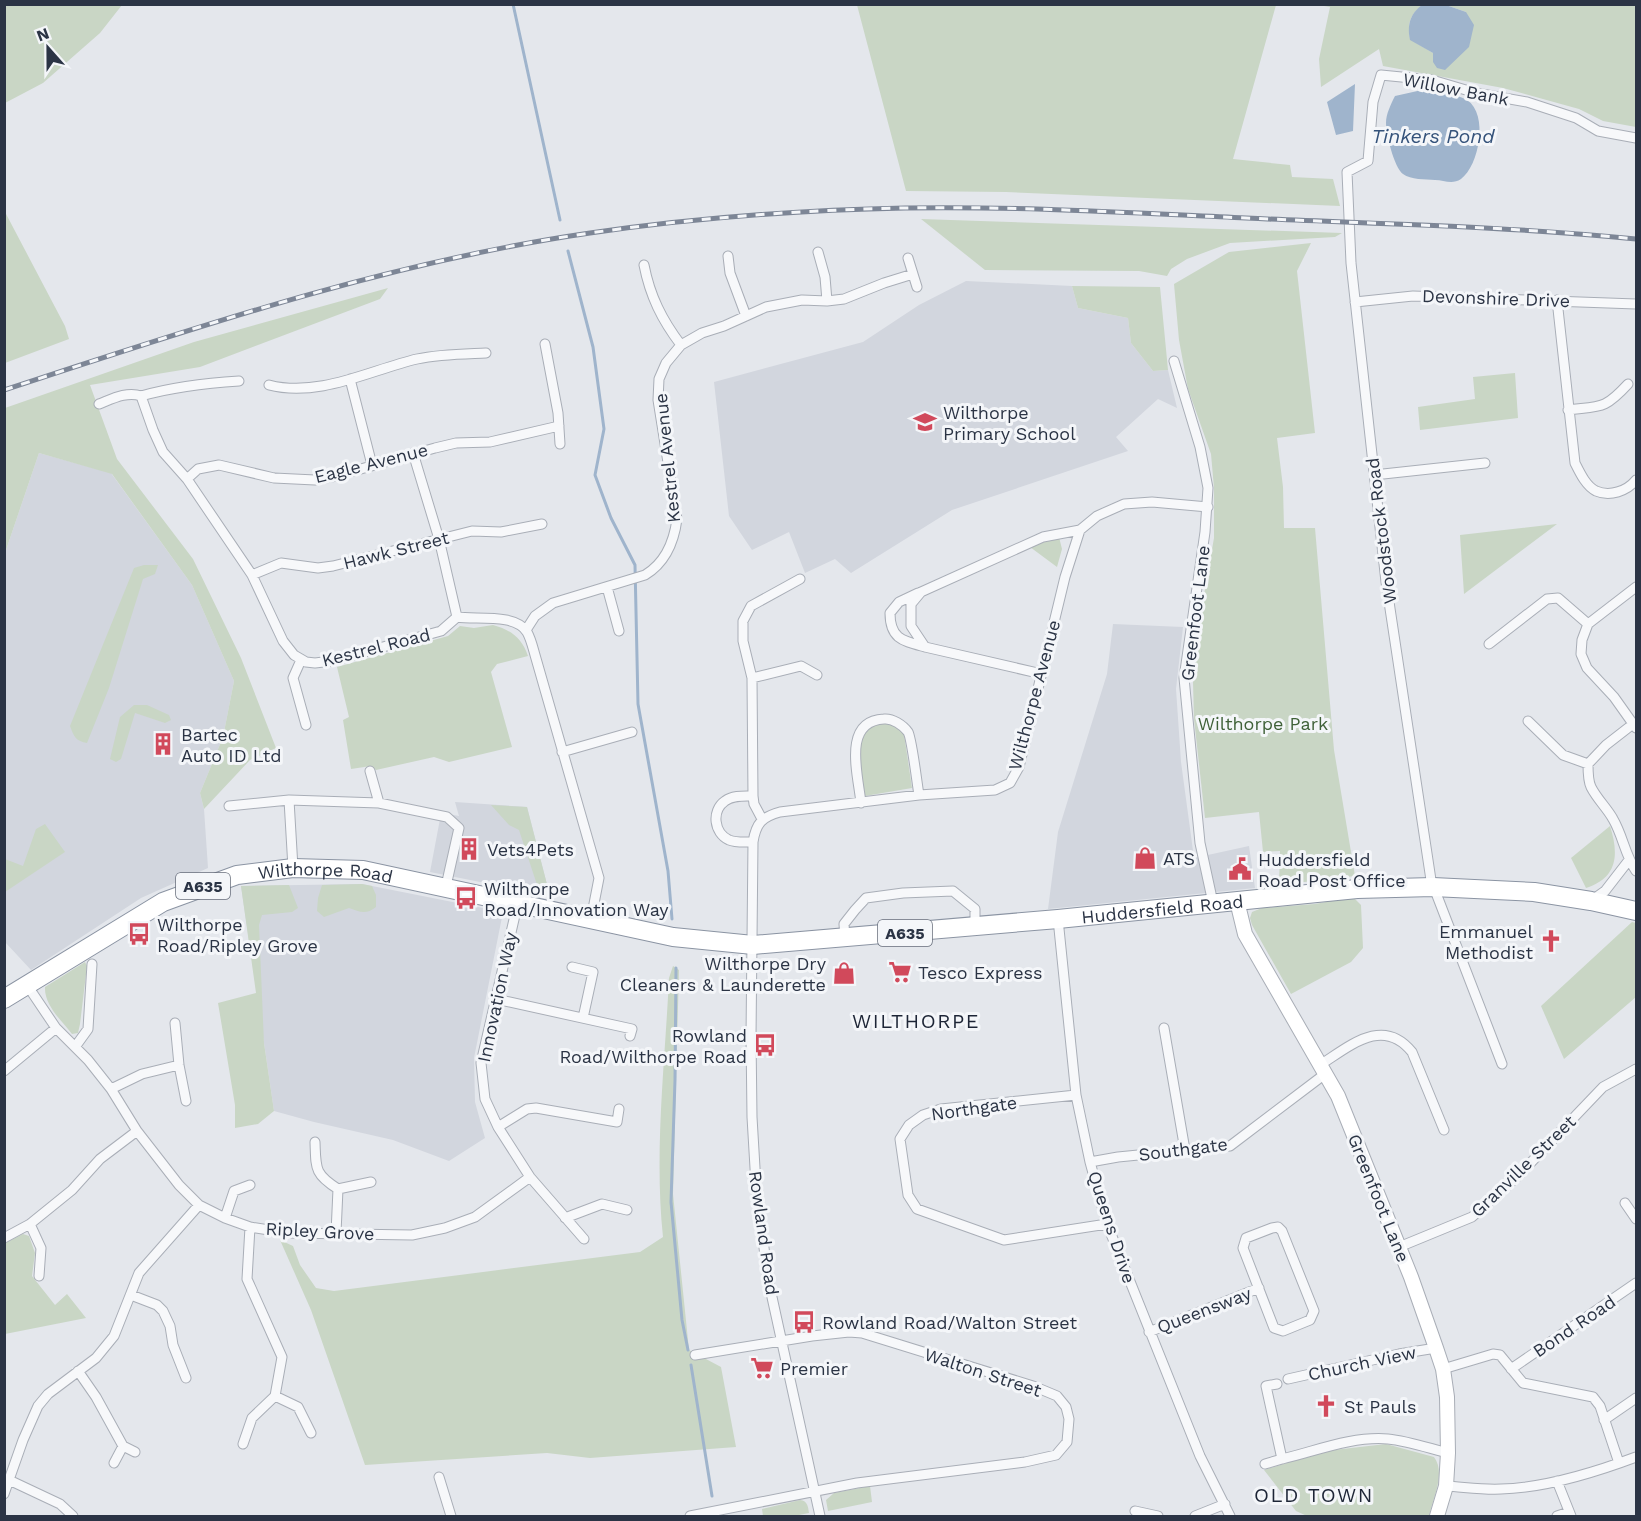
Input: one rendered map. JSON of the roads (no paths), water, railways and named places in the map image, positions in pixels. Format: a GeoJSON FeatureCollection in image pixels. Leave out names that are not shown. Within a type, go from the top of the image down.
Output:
{"type":"FeatureCollection","features":[{"type":"Feature","properties":{"kind":"highway","name":"Wilthorpe Road"},"geometry":{"type":"LineString","coordinates":[[4,999],[163,902],[237,875],[293,868],[363,870],[446,886],[673,937]]}},
{"type":"Feature","properties":{"kind":"highway","name":"Huddersfield Road"},"geometry":{"type":"LineString","coordinates":[[673,937],[753,945],[1058,919],[1357,889],[1433,887],[1534,892],[1636,911]]}},
{"type":"Feature","properties":{"kind":"street","name":"Willow Bank"},"geometry":{"type":"LineString","coordinates":[[1347,172],[1368,161],[1373,102],[1381,75],[1431,80],[1476,93],[1527,102],[1576,118],[1598,131],[1636,138]]}},
{"type":"Feature","properties":{"kind":"street","name":"Woodstock Road"},"geometry":{"type":"LineString","coordinates":[[1347,172],[1349,240],[1386,582],[1433,887],[1502,1064]]}},
{"type":"Feature","properties":{"kind":"street"},"geometry":{"type":"LineString","coordinates":[[818,252],[825,278],[827,301]]}},
{"type":"Feature","properties":{"kind":"street"},"geometry":{"type":"LineString","coordinates":[[728,256],[730,273],[746,316]]}},
{"type":"Feature","properties":{"kind":"street"},"geometry":{"type":"LineString","coordinates":[[908,258],[917,287]]}},
{"type":"Feature","properties":{"kind":"street"},"geometry":{"type":"LineString","coordinates":[[644,265],[647,283],[655,305],[681,345]]}},
{"type":"Feature","properties":{"kind":"street","name":"Kestrel Avenue"},"geometry":{"type":"LineString","coordinates":[[526,630],[535,616],[553,603],[645,575],[662,561],[668,551],[677,519],[658,400],[659,379],[666,363],[681,345],[702,333],[783,303],[844,299],[914,274]]}},
{"type":"Feature","properties":{"kind":"street","name":"Devonshire Drive"},"geometry":{"type":"LineString","coordinates":[[1355,302],[1413,296],[1636,304]]}},
{"type":"Feature","properties":{"kind":"street"},"geometry":{"type":"LineString","coordinates":[[1557,300],[1575,464],[1583,478],[1596,491],[1615,493],[1630,488],[1636,480]]}},
{"type":"Feature","properties":{"kind":"street"},"geometry":{"type":"LineString","coordinates":[[545,344],[556,399],[560,444]]}},
{"type":"Feature","properties":{"kind":"street"},"geometry":{"type":"LineString","coordinates":[[269,385],[295,389],[350,380],[416,359],[438,355],[486,353]]}},
{"type":"Feature","properties":{"kind":"street","name":"Greenfoot Lane"},"geometry":{"type":"LineString","coordinates":[[1174,362],[1206,472],[1208,507],[1184,678],[1200,843],[1213,903]]}},
{"type":"Feature","properties":{"kind":"street"},"geometry":{"type":"LineString","coordinates":[[350,380],[372,465]]}},
{"type":"Feature","properties":{"kind":"street"},"geometry":{"type":"LineString","coordinates":[[99,404],[134,393],[141,396],[160,390],[239,381]]}},
{"type":"Feature","properties":{"kind":"street"},"geometry":{"type":"LineString","coordinates":[[1568,410],[1605,406],[1614,400],[1628,384]]}},
{"type":"Feature","properties":{"kind":"street","name":"Kestrel Road"},"geometry":{"type":"LineString","coordinates":[[141,396],[163,452],[187,479],[252,575],[283,641],[301,660],[315,663],[332,661],[441,631],[457,617]]}},
{"type":"Feature","properties":{"kind":"street","name":"Eagle Avenue"},"geometry":{"type":"LineString","coordinates":[[187,479],[198,469],[219,465],[274,478],[315,480],[456,443],[501,440],[559,426]]}},
{"type":"Feature","properties":{"kind":"street"},"geometry":{"type":"LineString","coordinates":[[413,453],[439,539],[457,617],[499,618],[526,630],[599,878],[591,919]]}},
{"type":"Feature","properties":{"kind":"street"},"geometry":{"type":"LineString","coordinates":[[1374,475],[1485,463]]}},
{"type":"Feature","properties":{"kind":"street"},"geometry":{"type":"LineString","coordinates":[[1042,674],[901,640],[893,631],[890,613],[899,602],[1043,537],[1080,530],[1097,516],[1124,504],[1152,502],[1208,507]]}},
{"type":"Feature","properties":{"kind":"street","name":"Hawk Street"},"geometry":{"type":"LineString","coordinates":[[252,575],[266,567],[281,563],[318,568],[333,566],[472,531],[501,532],[542,524]]}},
{"type":"Feature","properties":{"kind":"street","name":"Wilthorpe Avenue"},"geometry":{"type":"LineString","coordinates":[[762,819],[780,812],[919,795],[996,790],[1010,783],[1019,767],[1065,577],[1080,530]]}},
{"type":"Feature","properties":{"kind":"street"},"geometry":{"type":"LineString","coordinates":[[753,945],[753,842],[757,825],[762,819],[754,804],[753,796],[752,678],[743,641],[743,621],[750,606],[800,579]]}},
{"type":"Feature","properties":{"kind":"street"},"geometry":{"type":"LineString","coordinates":[[1636,586],[1588,624],[1582,640],[1581,654],[1587,668],[1608,690],[1635,726],[1606,745],[1588,764],[1590,786],[1613,819],[1629,860],[1636,871]]}},
{"type":"Feature","properties":{"kind":"street"},"geometry":{"type":"LineString","coordinates":[[607,587],[619,631]]}},
{"type":"Feature","properties":{"kind":"street"},"geometry":{"type":"LineString","coordinates":[[921,592],[911,604],[911,626],[925,646]]}},
{"type":"Feature","properties":{"kind":"street"},"geometry":{"type":"LineString","coordinates":[[1489,644],[1547,599],[1553,597],[1558,598],[1588,624]]}},
{"type":"Feature","properties":{"kind":"street"},"geometry":{"type":"LineString","coordinates":[[301,660],[293,678],[306,725]]}},
{"type":"Feature","properties":{"kind":"street"},"geometry":{"type":"LineString","coordinates":[[752,678],[801,666],[817,675]]}},
{"type":"Feature","properties":{"kind":"street"},"geometry":{"type":"LineString","coordinates":[[300,701],[310,698]]}},
{"type":"Feature","properties":{"kind":"street"},"geometry":{"type":"LineString","coordinates":[[861,803],[855,741],[861,729],[873,720],[888,718],[899,723],[908,732],[919,795]]}},
{"type":"Feature","properties":{"kind":"street"},"geometry":{"type":"LineString","coordinates":[[1528,721],[1563,754],[1588,764]]}},
{"type":"Feature","properties":{"kind":"street"},"geometry":{"type":"LineString","coordinates":[[562,752],[632,732]]}},
{"type":"Feature","properties":{"kind":"street"},"geometry":{"type":"LineString","coordinates":[[370,771],[379,803]]}},
{"type":"Feature","properties":{"kind":"street"},"geometry":{"type":"LineString","coordinates":[[753,796],[733,797],[726,800],[717,813],[716,820],[722,835],[728,839],[735,842],[753,842]]}},
{"type":"Feature","properties":{"kind":"street"},"geometry":{"type":"LineString","coordinates":[[289,800],[293,868]]}},
{"type":"Feature","properties":{"kind":"street"},"geometry":{"type":"LineString","coordinates":[[229,806],[289,800],[379,803],[447,817],[459,828],[446,886]]}},
{"type":"Feature","properties":{"kind":"street"},"geometry":{"type":"LineString","coordinates":[[1591,901],[1605,891],[1629,860]]}},
{"type":"Feature","properties":{"kind":"street"},"geometry":{"type":"LineString","coordinates":[[845,938],[844,924],[867,898],[903,893],[953,891],[975,909],[975,925]]}},
{"type":"Feature","properties":{"kind":"street","name":"Greenfoot Lane"},"geometry":{"type":"LineString","coordinates":[[1238,901],[1245,934],[1338,1096],[1423,1307],[1443,1370],[1447,1397],[1446,1486],[1437,1516]]}},
{"type":"Feature","properties":{"kind":"street","name":"Innovation Way"},"geometry":{"type":"LineString","coordinates":[[518,902],[481,1063],[485,1099],[498,1127],[530,1177],[584,1239]]}},
{"type":"Feature","properties":{"kind":"street","name":"Queens Drive"},"geometry":{"type":"LineString","coordinates":[[1058,919],[1076,1095],[1090,1162],[1107,1224],[1200,1456],[1230,1516]]}},
{"type":"Feature","properties":{"kind":"street","name":"Rowland Road"},"geometry":{"type":"LineString","coordinates":[[753,945],[753,1150],[766,1267],[820,1516]]}},
{"type":"Feature","properties":{"kind":"street"},"geometry":{"type":"LineString","coordinates":[[75,1047],[88,1029],[92,964]]}},
{"type":"Feature","properties":{"kind":"street"},"geometry":{"type":"LineString","coordinates":[[572,967],[593,972],[583,1018]]}},
{"type":"Feature","properties":{"kind":"street","name":"Ripley Grove"},"geometry":{"type":"LineString","coordinates":[[27,984],[56,1028],[88,1060],[111,1089],[137,1131],[179,1185],[199,1205],[225,1218],[250,1227],[288,1233],[412,1235],[446,1228],[475,1217],[530,1177]]}},
{"type":"Feature","properties":{"kind":"street"},"geometry":{"type":"LineString","coordinates":[[496,999],[632,1029],[630,1036]]}},
{"type":"Feature","properties":{"kind":"street"},"geometry":{"type":"LineString","coordinates":[[175,1023],[186,1101]]}},
{"type":"Feature","properties":{"kind":"street"},"geometry":{"type":"LineString","coordinates":[[4,1071],[56,1028]]}},
{"type":"Feature","properties":{"kind":"street"},"geometry":{"type":"LineString","coordinates":[[1164,1028],[1185,1150]]}},
{"type":"Feature","properties":{"kind":"street","name":"Southgate"},"geometry":{"type":"LineString","coordinates":[[1090,1162],[1230,1146],[1348,1047],[1370,1036],[1393,1036],[1404,1042],[1412,1052],[1444,1130]]}},
{"type":"Feature","properties":{"kind":"street"},"geometry":{"type":"LineString","coordinates":[[111,1089],[142,1074],[180,1065]]}},
{"type":"Feature","properties":{"kind":"street","name":"Granville Street"},"geometry":{"type":"LineString","coordinates":[[1399,1246],[1472,1217],[1519,1175],[1603,1088],[1636,1069]]}},
{"type":"Feature","properties":{"kind":"street","name":"Northgate"},"geometry":{"type":"LineString","coordinates":[[1076,1095],[941,1109],[923,1115],[909,1125],[900,1139],[908,1195],[917,1209],[1004,1240],[1107,1224]]}},
{"type":"Feature","properties":{"kind":"street"},"geometry":{"type":"LineString","coordinates":[[498,1127],[527,1108],[617,1122],[619,1109]]}},
{"type":"Feature","properties":{"kind":"street"},"geometry":{"type":"LineString","coordinates":[[4,1238],[30,1224],[72,1190],[100,1159],[137,1131]]}},
{"type":"Feature","properties":{"kind":"street"},"geometry":{"type":"LineString","coordinates":[[315,1142],[316,1168],[325,1181],[338,1189],[370,1182]]}},
{"type":"Feature","properties":{"kind":"street"},"geometry":{"type":"LineString","coordinates":[[225,1218],[234,1191],[250,1185]]}},
{"type":"Feature","properties":{"kind":"street"},"geometry":{"type":"LineString","coordinates":[[336,1233],[338,1189]]}},
{"type":"Feature","properties":{"kind":"street"},"geometry":{"type":"LineString","coordinates":[[1625,1203],[1636,1220]]}},
{"type":"Feature","properties":{"kind":"street"},"geometry":{"type":"LineString","coordinates":[[565,1218],[602,1204],[627,1210]]}},
{"type":"Feature","properties":{"kind":"street"},"geometry":{"type":"LineString","coordinates":[[4,1494],[22,1440],[38,1406],[48,1394],[96,1358],[114,1336],[139,1273],[199,1205]]}},
{"type":"Feature","properties":{"kind":"street"},"geometry":{"type":"LineString","coordinates":[[30,1224],[41,1248],[39,1276]]}},
{"type":"Feature","properties":{"kind":"street"},"geometry":{"type":"LineString","coordinates":[[243,1444],[252,1418],[275,1396],[282,1357],[247,1279],[250,1227]]}},
{"type":"Feature","properties":{"kind":"street","name":"Queensway"},"geometry":{"type":"LineString","coordinates":[[1278,1227],[1282,1231],[1314,1311],[1310,1320],[1283,1331],[1274,1328],[1259,1288],[1243,1248],[1246,1238],[1278,1227]]}},
{"type":"Feature","properties":{"kind":"street"},"geometry":{"type":"LineString","coordinates":[[40,1255],[52,1256]]}},
{"type":"Feature","properties":{"kind":"street","name":"Bond Road"},"geometry":{"type":"LineString","coordinates":[[1511,1369],[1636,1283]]}},
{"type":"Feature","properties":{"kind":"street","name":"Queensway"},"geometry":{"type":"LineString","coordinates":[[1149,1332],[1259,1288]]}},
{"type":"Feature","properties":{"kind":"street"},"geometry":{"type":"LineString","coordinates":[[131,1295],[157,1305],[163,1311],[186,1378]]}},
{"type":"Feature","properties":{"kind":"street","name":"Walton Street"},"geometry":{"type":"LineString","coordinates":[[690,1516],[856,1483],[1025,1462],[1056,1455],[1067,1442],[1069,1419],[1065,1407],[1057,1396],[862,1333],[835,1333],[695,1355]]}},
{"type":"Feature","properties":{"kind":"street","name":"Church View"},"geometry":{"type":"LineString","coordinates":[[1288,1379],[1436,1348]]}},
{"type":"Feature","properties":{"kind":"street"},"geometry":{"type":"LineString","coordinates":[[1443,1370],[1493,1354],[1500,1355],[1523,1383],[1593,1397],[1600,1406],[1619,1463]]}},
{"type":"Feature","properties":{"kind":"street"},"geometry":{"type":"LineString","coordinates":[[78,1371],[123,1446],[135,1452]]}},
{"type":"Feature","properties":{"kind":"street"},"geometry":{"type":"LineString","coordinates":[[1276,1384],[1266,1386],[1282,1459]]}},
{"type":"Feature","properties":{"kind":"street"},"geometry":{"type":"LineString","coordinates":[[275,1396],[298,1407],[311,1433]]}},
{"type":"Feature","properties":{"kind":"street"},"geometry":{"type":"LineString","coordinates":[[1604,1420],[1636,1398]]}},
{"type":"Feature","properties":{"kind":"street"},"geometry":{"type":"LineString","coordinates":[[1265,1464],[1324,1447],[1368,1440],[1388,1439],[1448,1453]]}},
{"type":"Feature","properties":{"kind":"street"},"geometry":{"type":"LineString","coordinates":[[114,1463],[123,1446]]}},
{"type":"Feature","properties":{"kind":"street"},"geometry":{"type":"LineString","coordinates":[[1446,1486],[1502,1489],[1557,1480],[1636,1457]]}},
{"type":"Feature","properties":{"kind":"street"},"geometry":{"type":"LineString","coordinates":[[439,1477],[451,1516]]}},
{"type":"Feature","properties":{"kind":"street"},"geometry":{"type":"LineString","coordinates":[[9,1480],[60,1504],[74,1516]]}},
{"type":"Feature","properties":{"kind":"street"},"geometry":{"type":"LineString","coordinates":[[1557,1480],[1570,1514],[1557,1516]]}},
{"type":"Feature","properties":{"kind":"street"},"geometry":{"type":"LineString","coordinates":[[1195,1516],[1225,1504]]}},
{"type":"Feature","properties":{"kind":"street"},"geometry":{"type":"LineString","coordinates":[[1136,1511],[1158,1516]]}},
{"type":"Feature","properties":{"kind":"water"},"geometry":{"type":"Polygon","coordinates":[[[1423,4],[1446,5],[1466,12],[1474,25],[1469,47],[1445,70],[1437,68],[1433,62],[1433,53],[1410,40],[1410,20],[1423,4]]]}},
{"type":"Feature","properties":{"kind":"water"},"geometry":{"type":"Polygon","coordinates":[[[1355,84],[1353,131],[1336,135],[1327,102],[1355,84]]]}},
{"type":"Feature","properties":{"kind":"water","name":"Tinkers Pond"},"geometry":{"type":"Polygon","coordinates":[[[1422,90],[1445,93],[1467,100],[1474,107],[1478,116],[1480,128],[1477,152],[1473,163],[1458,181],[1448,182],[1410,177],[1403,174],[1394,158],[1386,123],[1390,106],[1395,96],[1422,90]]]}},
{"type":"Feature","properties":{"kind":"waterway"},"geometry":{"type":"LineString","coordinates":[[513,4],[560,220]]}},
{"type":"Feature","properties":{"kind":"waterway"},"geometry":{"type":"LineString","coordinates":[[568,251],[593,347],[604,429],[595,475],[611,518],[635,565],[638,704],[668,871],[672,919]]}},
{"type":"Feature","properties":{"kind":"waterway"},"geometry":{"type":"LineString","coordinates":[[676,968],[671,1202],[682,1320],[688,1350]]}},
{"type":"Feature","properties":{"kind":"waterway"},"geometry":{"type":"LineString","coordinates":[[691,1365],[712,1496]]}},
{"type":"Feature","properties":{"kind":"railway"},"geometry":{"type":"LineString","coordinates":[[4,390],[221,320],[441,261],[515,245],[590,233],[708,219],[866,209],[990,208],[1441,226],[1636,239]]}},
{"type":"Feature","properties":{"kind":"place","name":"Wilthorpe Primary School"},"geometry":{"type":"Point","coordinates":[925,422]}},
{"type":"Feature","properties":{"kind":"place","name":"Bartec Auto ID Ltd"},"geometry":{"type":"Point","coordinates":[163,744]}},
{"type":"Feature","properties":{"kind":"place","name":"Vets4Pets"},"geometry":{"type":"Point","coordinates":[469,849]}},
{"type":"Feature","properties":{"kind":"place","name":"ATS"},"geometry":{"type":"Point","coordinates":[1145,858]}},
{"type":"Feature","properties":{"kind":"place","name":"Huddersfield Road Post Office"},"geometry":{"type":"Point","coordinates":[1240,869]}},
{"type":"Feature","properties":{"kind":"place","name":"Wilthorpe Road/Innovation Way"},"geometry":{"type":"Point","coordinates":[466,898]}},
{"type":"Feature","properties":{"kind":"place","name":"Wilthorpe Road/Ripley Grove"},"geometry":{"type":"Point","coordinates":[139,934]}},
{"type":"Feature","properties":{"kind":"place","name":"Emmanuel Methodist"},"geometry":{"type":"Point","coordinates":[1551,941]}},
{"type":"Feature","properties":{"kind":"place","name":"Tesco Express"},"geometry":{"type":"Point","coordinates":[900,972]}},
{"type":"Feature","properties":{"kind":"place","name":"Wilthorpe Dry Cleaners & Launderette"},"geometry":{"type":"Point","coordinates":[844,973]}},
{"type":"Feature","properties":{"kind":"place","name":"Rowland Road/Wilthorpe Road"},"geometry":{"type":"Point","coordinates":[765,1045]}},
{"type":"Feature","properties":{"kind":"place","name":"Rowland Road/Walton Street"},"geometry":{"type":"Point","coordinates":[804,1322]}},
{"type":"Feature","properties":{"kind":"place","name":"Premier"},"geometry":{"type":"Point","coordinates":[762,1368]}},
{"type":"Feature","properties":{"kind":"place","name":"St Pauls"},"geometry":{"type":"Point","coordinates":[1326,1406]}},
{"type":"Feature","properties":{"kind":"district","name":"WILTHORPE"},"geometry":{"type":"Point","coordinates":[916,1021]}},
{"type":"Feature","properties":{"kind":"district","name":"OLD TOWN"},"geometry":{"type":"Point","coordinates":[1314,1495]}},
{"type":"Feature","properties":{"kind":"park label","name":"Wilthorpe Park"},"geometry":{"type":"Point","coordinates":[1263,723]}}]}
